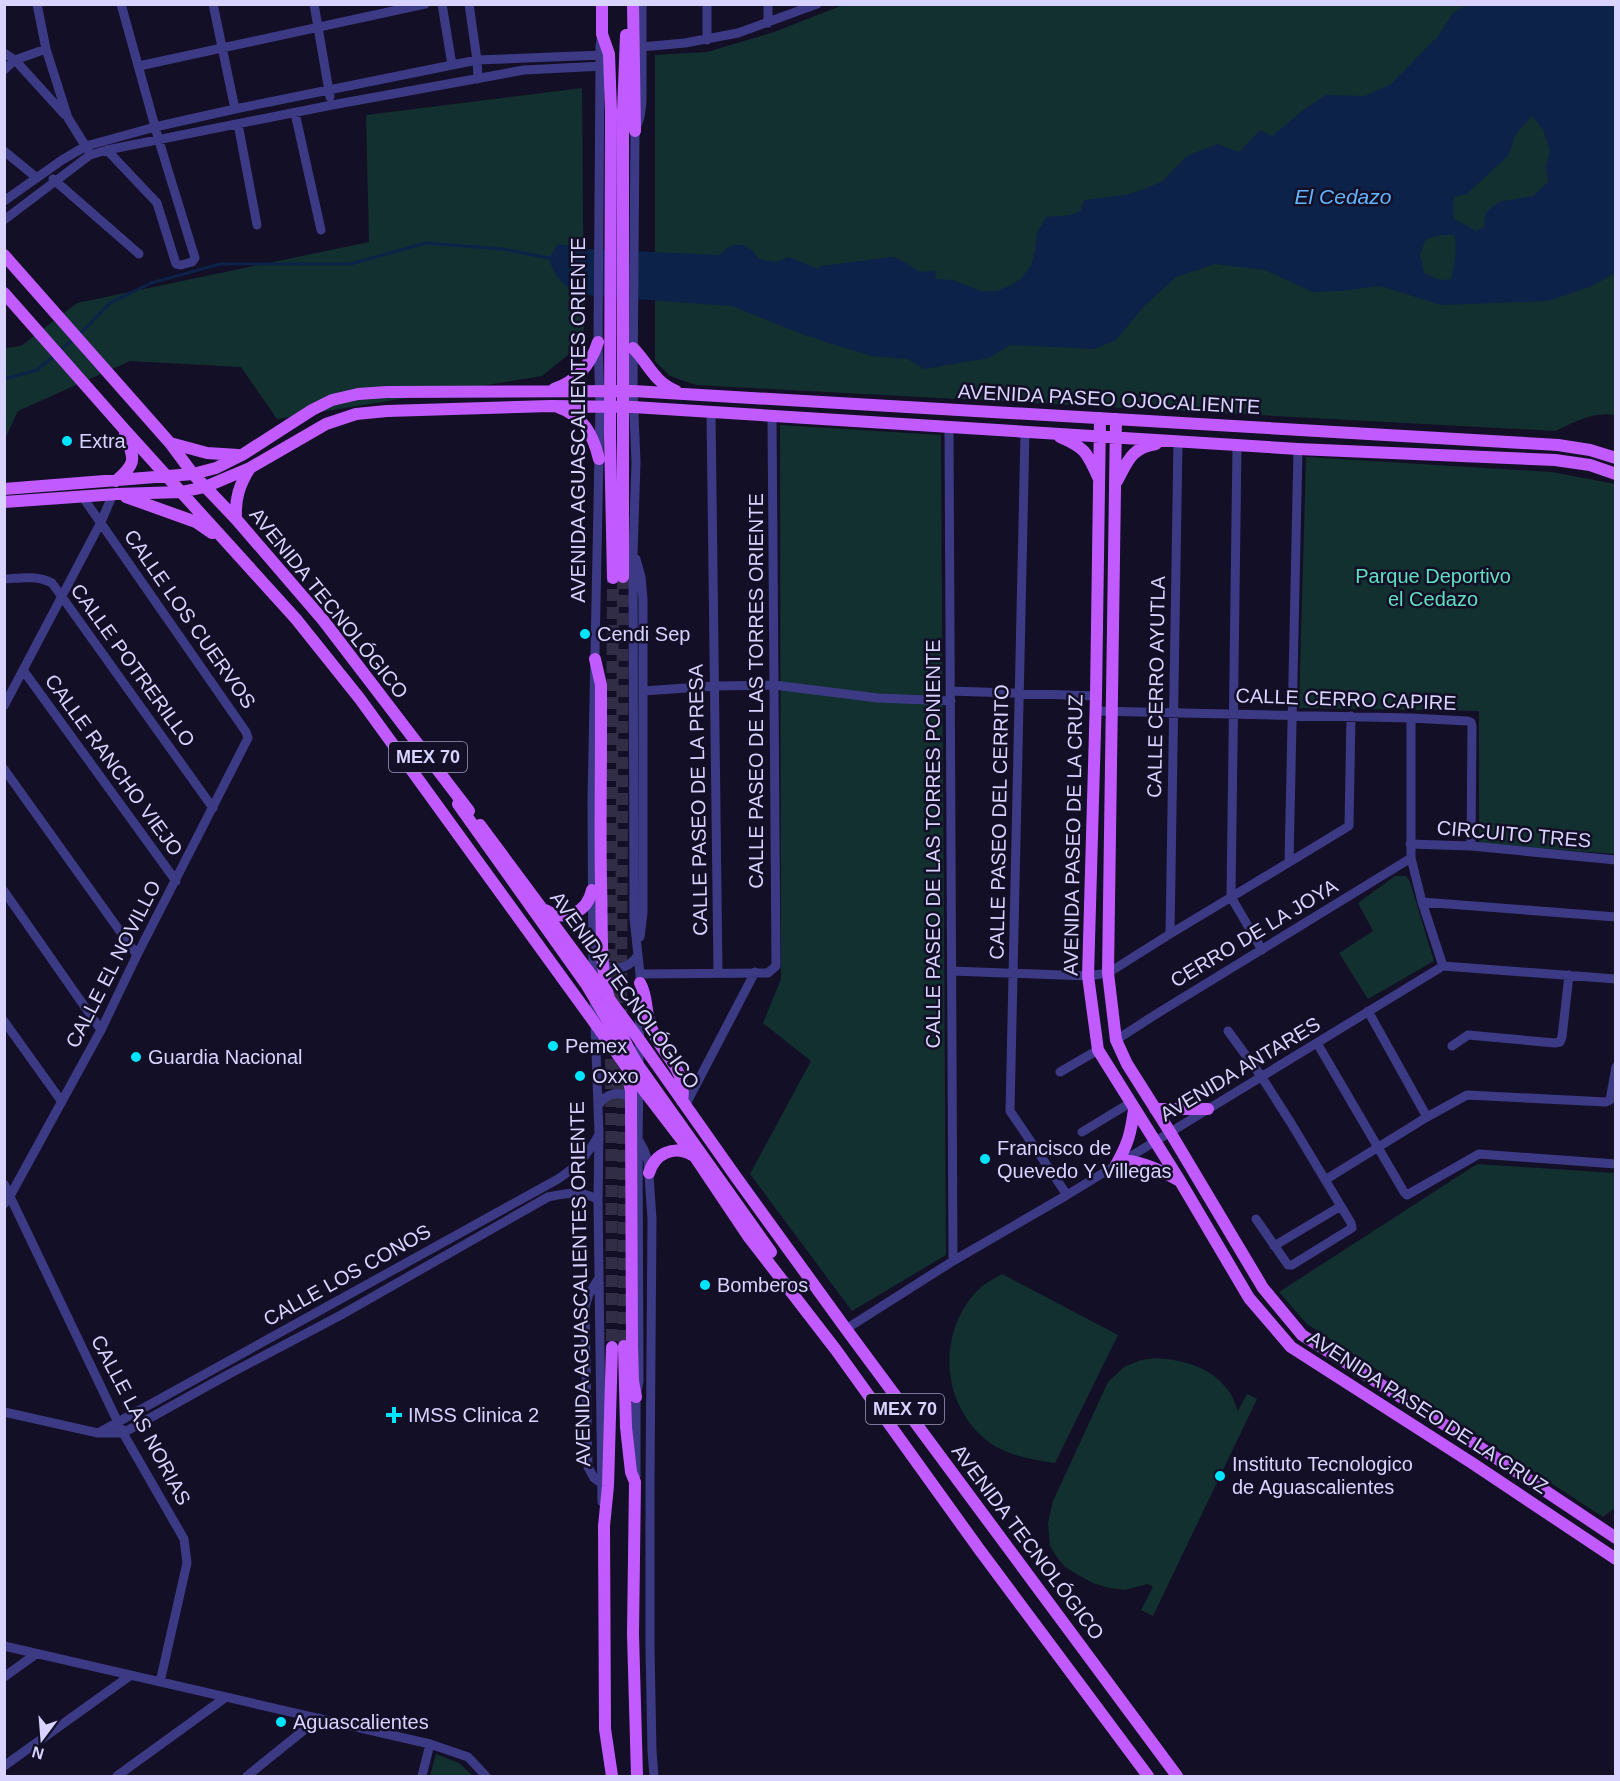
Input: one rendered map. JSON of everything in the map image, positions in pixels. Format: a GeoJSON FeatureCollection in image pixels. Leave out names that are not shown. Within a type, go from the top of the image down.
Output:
{"type":"FeatureCollection","features":[{"type":"Feature","properties":{"kind":"main road","name":"AVENIDA AGUASCALIENTES ORIENTE"},"geometry":{"type":"LineString","coordinates":[[602,4],[604,60],[617,112]]}},
{"type":"Feature","properties":{"kind":"main road","name":"AVENIDA AGUASCALIENTES ORIENTE"},"geometry":{"type":"LineString","coordinates":[[618,578],[617,112],[628,4]]}},
{"type":"Feature","properties":{"kind":"main road"},"geometry":{"type":"LineString","coordinates":[[633,4],[635,131]]}},
{"type":"Feature","properties":{"kind":"main road","name":"AVENIDA TECNOLÓGICO"},"geometry":{"type":"LineString","coordinates":[[4,255],[170,443],[193,474],[236,519],[323,620],[542,907],[846,1329],[1177,1776]]}},
{"type":"Feature","properties":{"kind":"main road","name":"AVENIDA TECNOLÓGICO"},"geometry":{"type":"LineString","coordinates":[[4,293],[296,619],[360,699],[639,1084],[695,1157],[748,1236],[814,1322],[978,1549],[1148,1776]]}},
{"type":"Feature","properties":{"kind":"main road"},"geometry":{"type":"LineString","coordinates":[[545,392],[568,383],[581,372],[592,358],[598,337]]}},
{"type":"Feature","properties":{"kind":"main road"},"geometry":{"type":"LineString","coordinates":[[633,348],[660,382],[674,390],[689,394]]}},
{"type":"Feature","properties":{"kind":"main road","name":"AVENIDA PASEO OJOCALIENTE"},"geometry":{"type":"LineString","coordinates":[[115,490],[216,468],[242,455],[312,410],[332,400],[358,394],[387,392],[633,391],[689,394],[1552,444],[1590,450],[1616,458]]}},
{"type":"Feature","properties":{"kind":"main road"},"geometry":{"type":"LineString","coordinates":[[551,406],[572,414],[584,423],[592,437],[599,459]]}},
{"type":"Feature","properties":{"kind":"main road","name":"AVENIDA PASEO OJOCALIENTE"},"geometry":{"type":"LineString","coordinates":[[115,490],[181,492],[205,487],[250,468],[326,424],[356,414],[551,406],[633,407],[1298,449],[1555,460],[1590,465],[1616,474]]}},
{"type":"Feature","properties":{"kind":"main road","name":"AVENIDA PASEO DE LA CRUZ"},"geometry":{"type":"LineString","coordinates":[[1100,418],[1096,696],[1088,976],[1098,1050],[1180,1181],[1249,1298],[1291,1347],[1616,1558]]}},
{"type":"Feature","properties":{"kind":"main road","name":"AVENIDA PASEO DE LA CRUZ"},"geometry":{"type":"LineString","coordinates":[[1116,419],[1108,973],[1116,1040],[1127,1064],[1263,1288],[1302,1335],[1482,1449],[1616,1538]]}},
{"type":"Feature","properties":{"kind":"main road"},"geometry":{"type":"LineString","coordinates":[[4,502],[81,496],[115,490],[132,463],[133,456],[124,429]]}},
{"type":"Feature","properties":{"kind":"main road"},"geometry":{"type":"LineString","coordinates":[[1051,433],[1078,445],[1084,451],[1100,483]]}},
{"type":"Feature","properties":{"kind":"main road"},"geometry":{"type":"LineString","coordinates":[[1115,484],[1130,456],[1137,450],[1174,441]]}},
{"type":"Feature","properties":{"kind":"main road"},"geometry":{"type":"LineString","coordinates":[[170,443],[207,453],[242,455]]}},
{"type":"Feature","properties":{"kind":"main road"},"geometry":{"type":"LineString","coordinates":[[236,519],[237,493],[250,468]]}},
{"type":"Feature","properties":{"kind":"main road"},"geometry":{"type":"LineString","coordinates":[[4,489],[115,490],[195,522],[226,541]]}},
{"type":"Feature","properties":{"kind":"main road"},"geometry":{"type":"LineString","coordinates":[[595,659],[601,685],[600,844],[603,966],[615,1017],[638,1065],[812,1309],[814,1322]]}},
{"type":"Feature","properties":{"kind":"main road"},"geometry":{"type":"LineString","coordinates":[[434,766],[458,804],[586,984],[613,1030],[625,1061],[632,1110],[623,1347],[626,1427],[631,1472],[636,1476],[633,1635],[637,1776]]}},
{"type":"Feature","properties":{"kind":"main road"},"geometry":{"type":"LineString","coordinates":[[542,907],[552,914],[570,915],[585,906],[592,890]]}},
{"type":"Feature","properties":{"kind":"main road"},"geometry":{"type":"LineString","coordinates":[[640,978],[653,1032],[679,1073],[684,1089],[683,1103]]}},
{"type":"Feature","properties":{"kind":"main road"},"geometry":{"type":"LineString","coordinates":[[1132,1106],[1131,1134],[1120,1163],[1141,1162],[1158,1168],[1180,1181]]}},
{"type":"Feature","properties":{"kind":"main road"},"geometry":{"type":"LineString","coordinates":[[1155,1109],[1208,1109]]}},
{"type":"Feature","properties":{"kind":"main road"},"geometry":{"type":"LineString","coordinates":[[649,1173],[657,1158],[667,1152],[684,1151],[695,1157]]}},
{"type":"Feature","properties":{"kind":"main road","name":"AVENIDA AGUASCALIENTES ORIENTE"},"geometry":{"type":"LineString","coordinates":[[612,1776],[605,1729],[604,1526],[623,1347]]}},
{"type":"Feature","properties":{"kind":"main road"},"geometry":{"type":"LineString","coordinates":[[623,1347],[636,1397]]}},
{"type":"Feature","properties":{"kind":"street"},"geometry":{"type":"LineString","coordinates":[[37,4],[46,49],[68,118]]}},
{"type":"Feature","properties":{"kind":"street"},"geometry":{"type":"LineString","coordinates":[[107,150],[157,203],[176,264],[181,265],[194,261],[121,4]]}},
{"type":"Feature","properties":{"kind":"street"},"geometry":{"type":"LineString","coordinates":[[213,4],[235,109]]}},
{"type":"Feature","properties":{"kind":"street"},"geometry":{"type":"LineString","coordinates":[[314,4],[332,105]]}},
{"type":"Feature","properties":{"kind":"street"},"geometry":{"type":"LineString","coordinates":[[139,66],[425,4]]}},
{"type":"Feature","properties":{"kind":"street"},"geometry":{"type":"LineString","coordinates":[[442,4],[452,65]]}},
{"type":"Feature","properties":{"kind":"street"},"geometry":{"type":"LineString","coordinates":[[469,4],[478,79]]}},
{"type":"Feature","properties":{"kind":"street"},"geometry":{"type":"LineString","coordinates":[[636,1476],[636,1397],[639,1381],[638,1038],[640,978],[634,918],[633,554],[636,462],[633,334],[635,131],[642,102],[642,4]]}},
{"type":"Feature","properties":{"kind":"street"},"geometry":{"type":"LineString","coordinates":[[707,4],[707,40]]}},
{"type":"Feature","properties":{"kind":"street"},"geometry":{"type":"LineString","coordinates":[[768,4],[768,23]]}},
{"type":"Feature","properties":{"kind":"street"},"geometry":{"type":"LineString","coordinates":[[641,47],[707,40],[738,33],[817,4]]}},
{"type":"Feature","properties":{"kind":"street"},"geometry":{"type":"LineString","coordinates":[[4,70],[15,60],[46,49]]}},
{"type":"Feature","properties":{"kind":"street"},"geometry":{"type":"LineString","coordinates":[[4,53],[15,60],[68,118],[90,155]]}},
{"type":"Feature","properties":{"kind":"street"},"geometry":{"type":"LineString","coordinates":[[4,201],[86,146],[155,127],[477,60],[604,60]]}},
{"type":"Feature","properties":{"kind":"street"},"geometry":{"type":"LineString","coordinates":[[4,220],[90,155],[107,150],[332,105],[524,70],[604,60]]}},
{"type":"Feature","properties":{"kind":"street","name":"AVENIDA AGUASCALIENTES ORIENTE"},"geometry":{"type":"LineString","coordinates":[[604,60],[599,242],[600,406],[591,800],[593,979],[599,1134],[601,1483],[604,1526]]}},
{"type":"Feature","properties":{"kind":"street"},"geometry":{"type":"LineString","coordinates":[[296,113],[321,230]]}},
{"type":"Feature","properties":{"kind":"street"},"geometry":{"type":"LineString","coordinates":[[238,124],[257,225]]}},
{"type":"Feature","properties":{"kind":"street"},"geometry":{"type":"LineString","coordinates":[[4,151],[41,175],[55,181],[139,254]]}},
{"type":"Feature","properties":{"kind":"street"},"geometry":{"type":"LineString","coordinates":[[598,337],[603,344],[615,349],[627,345],[633,334]]}},
{"type":"Feature","properties":{"kind":"street","name":"CALLE PASEO DE LA PRESA"},"geometry":{"type":"LineString","coordinates":[[711,412],[718,972]]}},
{"type":"Feature","properties":{"kind":"street","name":"CALLE PASEO DE LAS TORRES ORIENTE"},"geometry":{"type":"LineString","coordinates":[[754,972],[768,973],[776,966],[772,415]]}},
{"type":"Feature","properties":{"kind":"street","name":"CALLE PASEO DE LAS TORRES PONIENTE"},"geometry":{"type":"LineString","coordinates":[[949,427],[953,1261]]}},
{"type":"Feature","properties":{"kind":"street","name":"CALLE PASEO DEL CERRITO"},"geometry":{"type":"LineString","coordinates":[[1025,432],[1015,973],[1010,1111],[1067,1195]]}},
{"type":"Feature","properties":{"kind":"street"},"geometry":{"type":"LineString","coordinates":[[599,439],[609,433],[620,435],[630,445],[636,462]]}},
{"type":"Feature","properties":{"kind":"street","name":"CALLE CERRO AYUTLA"},"geometry":{"type":"LineString","coordinates":[[1170,934],[1174,713],[1174,441]]}},
{"type":"Feature","properties":{"kind":"street"},"geometry":{"type":"LineString","coordinates":[[1237,445],[1231,897],[1262,950]]}},
{"type":"Feature","properties":{"kind":"street"},"geometry":{"type":"LineString","coordinates":[[1289,862],[1298,449]]}},
{"type":"Feature","properties":{"kind":"street"},"geometry":{"type":"LineString","coordinates":[[4,706],[101,522],[115,490]]}},
{"type":"Feature","properties":{"kind":"street","name":"CALLE LOS CUERVOS"},"geometry":{"type":"LineString","coordinates":[[81,496],[248,738]]}},
{"type":"Feature","properties":{"kind":"street"},"geometry":{"type":"LineString","coordinates":[[593,951],[602,964],[616,969],[631,964],[638,952],[644,913],[643,588],[633,554]]}},
{"type":"Feature","properties":{"kind":"street","name":"CALLE POTRERILLO"},"geometry":{"type":"LineString","coordinates":[[4,579],[32,577],[52,583],[213,808]]}},
{"type":"Feature","properties":{"kind":"street","name":"CALLE RANCHO VIEJO"},"geometry":{"type":"LineString","coordinates":[[23,670],[176,881]]}},
{"type":"Feature","properties":{"kind":"street"},"geometry":{"type":"LineString","coordinates":[[643,691],[774,685],[878,698],[1020,693],[1096,696]]}},
{"type":"Feature","properties":{"kind":"street","name":"CALLE CERRO CAPIRE"},"geometry":{"type":"LineString","coordinates":[[1095,711],[1351,716],[1471,722],[1471,846]]}},
{"type":"Feature","properties":{"kind":"street"},"geometry":{"type":"LineString","coordinates":[[952,971],[1088,976],[1108,973],[1349,826],[1351,716]]}},
{"type":"Feature","properties":{"kind":"street"},"geometry":{"type":"LineString","coordinates":[[1411,718],[1410,844],[1422,902],[1443,966],[1616,979]]}},
{"type":"Feature","properties":{"kind":"street","name":"CALLE EL NOVILLO"},"geometry":{"type":"LineString","coordinates":[[7,1200],[101,1030],[248,738]]}},
{"type":"Feature","properties":{"kind":"street"},"geometry":{"type":"LineString","coordinates":[[4,769],[137,955]]}},
{"type":"Feature","properties":{"kind":"street","name":"CIRCUITO TRES"},"geometry":{"type":"LineString","coordinates":[[1410,844],[1471,846],[1616,860]]}},
{"type":"Feature","properties":{"kind":"street","name":"CERRO DE LA JOYA"},"geometry":{"type":"LineString","coordinates":[[1116,1040],[1412,858]]}},
{"type":"Feature","properties":{"kind":"street"},"geometry":{"type":"LineString","coordinates":[[4,891],[101,1030]]}},
{"type":"Feature","properties":{"kind":"street"},"geometry":{"type":"LineString","coordinates":[[1422,902],[1616,917]]}},
{"type":"Feature","properties":{"kind":"street","name":"AVENIDA ANTARES"},"geometry":{"type":"LineString","coordinates":[[846,1329],[953,1261],[1067,1195],[1443,966]]}},
{"type":"Feature","properties":{"kind":"street"},"geometry":{"type":"LineString","coordinates":[[640,978],[718,972],[754,972],[683,1103]]}},
{"type":"Feature","properties":{"kind":"street"},"geometry":{"type":"LineString","coordinates":[[1452,1046],[1468,1035],[1560,1042],[1569,975]]}},
{"type":"Feature","properties":{"kind":"street"},"geometry":{"type":"LineString","coordinates":[[1368,1011],[1427,1117]]}},
{"type":"Feature","properties":{"kind":"street"},"geometry":{"type":"LineString","coordinates":[[4,1021],[62,1102]]}},
{"type":"Feature","properties":{"kind":"street"},"geometry":{"type":"LineString","coordinates":[[1228,1031],[1292,1123],[1352,1228],[1292,1265],[1288,1265],[1256,1219]]}},
{"type":"Feature","properties":{"kind":"street"},"geometry":{"type":"LineString","coordinates":[[1317,1043],[1407,1195],[1479,1154],[1616,1164]]}},
{"type":"Feature","properties":{"kind":"street"},"geometry":{"type":"LineString","coordinates":[[1060,1072],[1098,1050]]}},
{"type":"Feature","properties":{"kind":"street"},"geometry":{"type":"LineString","coordinates":[[1325,1180],[1467,1095],[1606,1102],[1610,1100],[1616,1067]]}},
{"type":"Feature","properties":{"kind":"street"},"geometry":{"type":"LineString","coordinates":[[598,1107],[607,1096],[621,1094],[630,1097],[639,1109]]}},
{"type":"Feature","properties":{"kind":"street"},"geometry":{"type":"LineString","coordinates":[[1082,1132],[1132,1106]]}},
{"type":"Feature","properties":{"kind":"street","name":"CALLE LOS CONOS"},"geometry":{"type":"LineString","coordinates":[[98,1433],[558,1179],[580,1163],[599,1134]]}},
{"type":"Feature","properties":{"kind":"street"},"geometry":{"type":"LineString","coordinates":[[638,1139],[646,1155],[652,1219],[650,1647],[654,1776]]}},
{"type":"Feature","properties":{"kind":"street","name":"CALLE LAS NORIAS"},"geometry":{"type":"LineString","coordinates":[[4,1184],[7,1200],[123,1433],[184,1539],[187,1563],[160,1682]]}},
{"type":"Feature","properties":{"kind":"street","name":"CALLE LOS CONOS"},"geometry":{"type":"LineString","coordinates":[[4,1412],[98,1433],[123,1433],[229,1374],[341,1316],[549,1197],[581,1193],[598,1200]]}},
{"type":"Feature","properties":{"kind":"street"},"geometry":{"type":"LineString","coordinates":[[1274,1246],[1341,1206]]}},
{"type":"Feature","properties":{"kind":"street"},"geometry":{"type":"LineString","coordinates":[[599,1278],[589,1294],[585,1307],[588,1467],[594,1478],[601,1483]]}},
{"type":"Feature","properties":{"kind":"street"},"geometry":{"type":"LineString","coordinates":[[333,1304],[341,1316]]}},
{"type":"Feature","properties":{"kind":"street"},"geometry":{"type":"LineString","coordinates":[[636,1476],[650,1448]]}},
{"type":"Feature","properties":{"kind":"street"},"geometry":{"type":"LineString","coordinates":[[4,1646],[430,1744],[468,1757],[486,1776]]}},
{"type":"Feature","properties":{"kind":"street"},"geometry":{"type":"LineString","coordinates":[[4,1677],[36,1654]]}},
{"type":"Feature","properties":{"kind":"street"},"geometry":{"type":"LineString","coordinates":[[4,1766],[131,1675]]}},
{"type":"Feature","properties":{"kind":"street"},"geometry":{"type":"LineString","coordinates":[[117,1776],[226,1697]]}},
{"type":"Feature","properties":{"kind":"street"},"geometry":{"type":"LineString","coordinates":[[249,1775],[318,1718]]}},
{"type":"Feature","properties":{"kind":"street"},"geometry":{"type":"LineString","coordinates":[[422,1776],[430,1744]]}},
{"type":"Feature","properties":{"kind":"street"},"geometry":{"type":"LineString","coordinates":[[249,1775],[262,1776]]}},
{"type":"Feature","properties":{"kind":"green space"},"geometry":{"type":"Polygon","coordinates":[[[843,5],[1615,5],[1615,415],[1592,416],[1555,431],[696,385],[670,376],[655,361],[655,55],[707,52],[774,32],[843,5]]]}},
{"type":"Feature","properties":{"kind":"green space"},"geometry":{"type":"Polygon","coordinates":[[[582,88],[584,342],[542,376],[277,419],[241,367],[130,361],[18,411],[5,439],[5,348],[21,346],[77,303],[369,242],[366,115],[582,88]]]}},
{"type":"Feature","properties":{"kind":"green space"},"geometry":{"type":"Polygon","coordinates":[[[780,425],[941,435],[946,1255],[852,1311],[750,1174],[811,1061],[763,1023],[781,979],[780,425]]]}},
{"type":"Feature","properties":{"kind":"green space","name":"Parque Deportivo el Cedazo"},"geometry":{"type":"Polygon","coordinates":[[[1306,457],[1552,472],[1615,484],[1615,854],[1479,843],[1479,711],[1299,708],[1306,457]]]}},
{"type":"Feature","properties":{"kind":"green space"},"geometry":{"type":"Polygon","coordinates":[[[1395,876],[1406,876],[1410,882],[1434,961],[1368,999],[1339,953],[1373,931],[1358,903],[1395,876]]]}},
{"type":"Feature","properties":{"kind":"green space"},"geometry":{"type":"Polygon","coordinates":[[[1477,1164],[1615,1173],[1616,1507],[1603,1517],[1307,1324],[1279,1292],[1477,1164]]]}},
{"type":"Feature","properties":{"kind":"green space"},"geometry":{"type":"Polygon","coordinates":[[[1002,1274],[1118,1335],[1055,1463],[1010,1453],[986,1440],[971,1424],[952,1387],[951,1345],[956,1325],[965,1306],[979,1289],[1002,1274]]]}},
{"type":"Feature","properties":{"kind":"green space"},"geometry":{"type":"Polygon","coordinates":[[[1156,1358],[1188,1363],[1207,1371],[1223,1384],[1238,1411],[1247,1394],[1257,1399],[1153,1616],[1141,1610],[1153,1587],[1148,1584],[1125,1590],[1109,1588],[1078,1575],[1064,1566],[1050,1546],[1048,1523],[1053,1501],[1108,1382],[1124,1367],[1141,1360],[1156,1358]]]}},
{"type":"Feature","properties":{"kind":"green space"},"geometry":{"type":"Polygon","coordinates":[[[436,1754],[459,1763],[473,1776],[430,1776],[436,1754]]]}},
{"type":"Feature","properties":{"kind":"water","name":"El Cedazo"},"geometry":{"type":"Polygon","coordinates":[[[1467,5],[1615,5],[1615,273],[1590,287],[1548,301],[1441,305],[1380,286],[1313,292],[1265,270],[1215,264],[1176,277],[1144,306],[1116,340],[1095,349],[1010,345],[989,358],[924,369],[908,359],[872,356],[822,341],[732,306],[592,296],[576,291],[559,280],[549,258],[558,244],[588,249],[720,255],[730,246],[741,245],[750,249],[759,259],[775,262],[789,257],[818,269],[821,266],[891,257],[917,270],[928,272],[935,270],[936,279],[952,280],[981,291],[997,291],[1022,278],[1031,265],[1037,233],[1046,217],[1070,215],[1081,211],[1084,200],[1126,195],[1147,188],[1163,181],[1187,156],[1217,144],[1239,152],[1260,130],[1272,136],[1326,95],[1365,96],[1391,84],[1439,35],[1453,13],[1467,5]],[[1532,116],[1515,135],[1509,155],[1467,194],[1454,197],[1454,219],[1476,231],[1484,227],[1486,212],[1499,202],[1533,196],[1548,182],[1546,166],[1550,151],[1543,129],[1532,116]],[[1441,235],[1426,239],[1420,254],[1424,273],[1437,279],[1447,280],[1451,279],[1453,269],[1455,239],[1454,235],[1441,235]]]}},
{"type":"Feature","properties":{"kind":"waterway"},"geometry":{"type":"LineString","coordinates":[[80,334],[110,303],[151,283],[220,264],[350,264],[426,243],[502,249],[549,258]]}},
{"type":"Feature","properties":{"kind":"waterway"},"geometry":{"type":"LineString","coordinates":[[59,351],[75,338]]}},
{"type":"Feature","properties":{"kind":"waterway"},"geometry":{"type":"LineString","coordinates":[[4,379],[37,370],[54,356]]}},
{"type":"Feature","properties":{"kind":"tunnel"},"geometry":{"type":"LineString","coordinates":[[621,1021],[623,577]]}},
{"type":"Feature","properties":{"kind":"tunnel"},"geometry":{"type":"LineString","coordinates":[[611,997],[613,578]]}},
{"type":"Feature","properties":{"kind":"tunnel"},"geometry":{"type":"LineString","coordinates":[[611,1041],[612,1347]]}},
{"type":"Feature","properties":{"kind":"tunnel"},"geometry":{"type":"LineString","coordinates":[[621,1060],[624,1346]]}},
{"type":"Feature","properties":{"kind":"place","name":"Extra"},"geometry":{"type":"Point","coordinates":[67,441]}},
{"type":"Feature","properties":{"kind":"place","name":"Cendi Sep"},"geometry":{"type":"Point","coordinates":[585,634]}},
{"type":"Feature","properties":{"kind":"place","name":"Pemex"},"geometry":{"type":"Point","coordinates":[553,1046]}},
{"type":"Feature","properties":{"kind":"place","name":"Guardia Nacional"},"geometry":{"type":"Point","coordinates":[136,1057]}},
{"type":"Feature","properties":{"kind":"place","name":"Oxxo"},"geometry":{"type":"Point","coordinates":[580,1076]}},
{"type":"Feature","properties":{"kind":"place","name":"Francisco de Quevedo Y Villegas"},"geometry":{"type":"Point","coordinates":[985,1159]}},
{"type":"Feature","properties":{"kind":"place","name":"Bomberos"},"geometry":{"type":"Point","coordinates":[705,1285]}},
{"type":"Feature","properties":{"kind":"place","name":"IMSS Clinica 2"},"geometry":{"type":"Point","coordinates":[394,1415]}},
{"type":"Feature","properties":{"kind":"place","name":"Instituto Tecnologico de Aguascalientes"},"geometry":{"type":"Point","coordinates":[1220,1476]}},
{"type":"Feature","properties":{"kind":"place","name":"Aguascalientes"},"geometry":{"type":"Point","coordinates":[281,1722]}}]}
